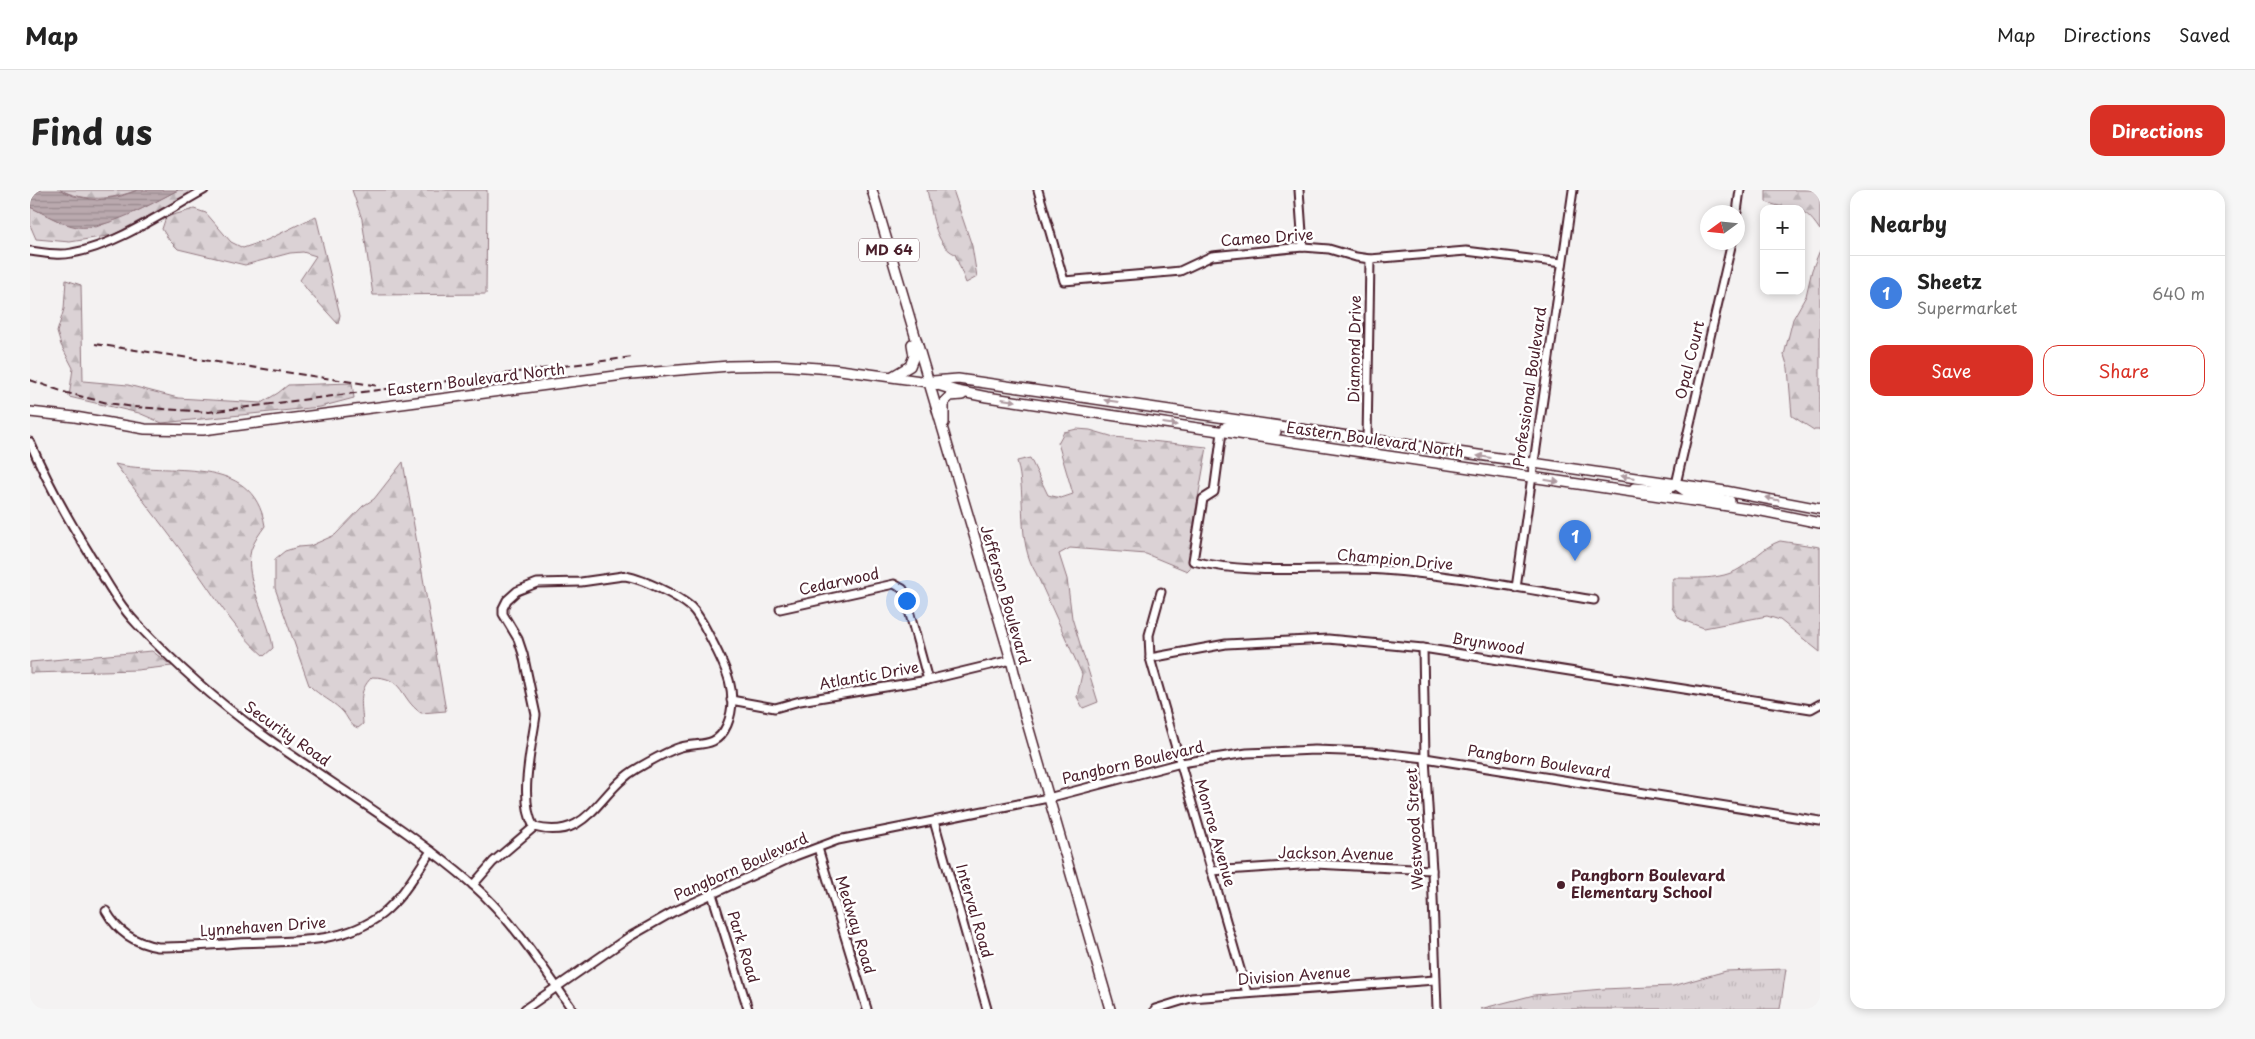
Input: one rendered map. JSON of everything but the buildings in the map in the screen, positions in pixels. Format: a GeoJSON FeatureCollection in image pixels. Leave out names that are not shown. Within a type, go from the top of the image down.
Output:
{"type":"FeatureCollection","features":[{"type":"Feature","properties":{"kind":"main road","name":"Jefferson Boulevard"},"geometry":{"type":"LineString","coordinates":[[872,190],[1011,660],[1048,798],[1110,1009]]}},
{"type":"Feature","properties":{"kind":"main road"},"geometry":{"type":"LineString","coordinates":[[892,376],[910,366],[914,356],[906,310]]}},
{"type":"Feature","properties":{"kind":"main road","name":"Eastern Boulevard North"},"geometry":{"type":"LineString","coordinates":[[30,412],[75,417],[145,429],[203,430],[678,369],[776,365],[833,368],[928,382],[957,391],[988,397],[1762,511],[1820,523]]}},
{"type":"Feature","properties":{"kind":"main road","name":"Eastern Boulevard North"},"geometry":{"type":"LineString","coordinates":[[928,382],[958,379],[1764,497],[1820,509]]}},
{"type":"Feature","properties":{"kind":"main road"},"geometry":{"type":"LineString","coordinates":[[945,441],[942,407],[947,399],[956,395],[988,397]]}},
{"type":"Feature","properties":{"kind":"main road"},"geometry":{"type":"LineString","coordinates":[[1222,432],[1226,427],[1231,426],[1280,433],[1293,429]]}},
{"type":"Feature","properties":{"kind":"main road"},"geometry":{"type":"LineString","coordinates":[[1280,440],[1297,438],[1354,446],[1362,445],[1367,440]]}},
{"type":"Feature","properties":{"kind":"main road"},"geometry":{"type":"LineString","coordinates":[[1599,487],[1667,490],[1676,484],[1687,492],[1762,511]]}},
{"type":"Feature","properties":{"kind":"street"},"geometry":{"type":"LineString","coordinates":[[30,252],[68,254],[95,246],[123,234],[204,190]]}},
{"type":"Feature","properties":{"kind":"street","name":"Cameo Drive"},"geometry":{"type":"LineString","coordinates":[[1038,190],[1064,280],[1170,272],[1180,270],[1212,256],[1303,247],[1329,249],[1370,259],[1466,251],[1562,264]]}},
{"type":"Feature","properties":{"kind":"street"},"geometry":{"type":"LineString","coordinates":[[1299,190],[1303,247]]}},
{"type":"Feature","properties":{"kind":"street","name":"Professional Boulevard"},"geometry":{"type":"LineString","coordinates":[[1516,588],[1530,477],[1572,190]]}},
{"type":"Feature","properties":{"kind":"street"},"geometry":{"type":"LineString","coordinates":[[1738,205],[1740,190]]}},
{"type":"Feature","properties":{"kind":"street","name":"Opal Court"},"geometry":{"type":"LineString","coordinates":[[1676,484],[1730,250]]}},
{"type":"Feature","properties":{"kind":"street","name":"Diamond Drive"},"geometry":{"type":"LineString","coordinates":[[1367,440],[1370,259]]}},
{"type":"Feature","properties":{"kind":"street","name":"Champion Drive"},"geometry":{"type":"LineString","coordinates":[[1222,432],[1214,492],[1203,499],[1193,560],[1231,567],[1384,570],[1429,574],[1594,600]]}},
{"type":"Feature","properties":{"kind":"street","name":"Security Road"},"geometry":{"type":"LineString","coordinates":[[30,442],[73,527],[111,591],[137,624],[228,709],[271,741],[431,851],[473,885],[507,920],[572,1009]]}},
{"type":"Feature","properties":{"kind":"street"},"geometry":{"type":"LineString","coordinates":[[623,576],[636,579],[690,607],[700,618],[728,671],[732,688],[732,700],[727,725],[714,741],[707,744],[676,748],[628,773],[610,789],[594,812],[580,822],[553,831],[534,827],[529,819],[525,798],[536,715],[535,705],[523,654],[518,639],[503,614],[503,608],[507,600],[517,591],[537,583],[581,582],[623,576]]}},
{"type":"Feature","properties":{"kind":"street","name":"Cedarwood"},"geometry":{"type":"LineString","coordinates":[[780,609],[894,584],[903,589],[928,680]]}},
{"type":"Feature","properties":{"kind":"street","name":"Monroe Avenue"},"geometry":{"type":"LineString","coordinates":[[1161,592],[1149,635],[1150,658],[1247,993]]}},
{"type":"Feature","properties":{"kind":"street","name":"Brynwood"},"geometry":{"type":"LineString","coordinates":[[1150,658],[1226,644],[1328,639],[1423,648],[1811,709],[1820,704]]}},
{"type":"Feature","properties":{"kind":"street","name":"Westwood Street"},"geometry":{"type":"LineString","coordinates":[[1423,648],[1425,758],[1432,870],[1437,1009]]}},
{"type":"Feature","properties":{"kind":"street","name":"Atlantic Drive"},"geometry":{"type":"LineString","coordinates":[[732,700],[775,708],[800,701],[928,680],[1011,660]]}},
{"type":"Feature","properties":{"kind":"street","name":"Pangborn Boulevard"},"geometry":{"type":"LineString","coordinates":[[526,1009],[628,937],[673,912],[795,856],[838,840],[1048,798],[1181,763],[1248,753],[1315,750],[1372,752],[1425,758],[1820,821]]}},
{"type":"Feature","properties":{"kind":"street","name":"Interval Road"},"geometry":{"type":"LineString","coordinates":[[934,821],[987,1009]]}},
{"type":"Feature","properties":{"kind":"street"},"geometry":{"type":"LineString","coordinates":[[473,885],[489,866],[534,827]]}},
{"type":"Feature","properties":{"kind":"street","name":"Medway Road"},"geometry":{"type":"LineString","coordinates":[[818,848],[866,1009]]}},
{"type":"Feature","properties":{"kind":"street","name":"Lynnehaven Drive"},"geometry":{"type":"LineString","coordinates":[[106,911],[114,925],[128,937],[138,943],[158,947],[302,940],[332,936],[354,930],[382,914],[403,892],[431,851]]}},
{"type":"Feature","properties":{"kind":"street","name":"Jackson Avenue"},"geometry":{"type":"LineString","coordinates":[[1211,871],[1315,864],[1432,870]]}},
{"type":"Feature","properties":{"kind":"street","name":"Park Road"},"geometry":{"type":"LineString","coordinates":[[712,894],[748,1009]]}},
{"type":"Feature","properties":{"kind":"street","name":"Division Avenue"},"geometry":{"type":"LineString","coordinates":[[1156,1009],[1191,998],[1435,980]]}},
{"type":"Feature","properties":{"kind":"green space"},"geometry":{"type":"Polygon","coordinates":[[[60,190],[138,190],[108,198],[89,198],[60,190]]]}},
{"type":"Feature","properties":{"kind":"green space"},"geometry":{"type":"Polygon","coordinates":[[[178,190],[196,190],[113,235],[70,242],[36,239],[30,225],[30,207],[63,223],[96,227],[137,211],[178,190]]]}},
{"type":"Feature","properties":{"kind":"green space"},"geometry":{"type":"Polygon","coordinates":[[[352,190],[487,190],[486,294],[373,295],[362,219],[352,190]]]}},
{"type":"Feature","properties":{"kind":"green space"},"geometry":{"type":"Polygon","coordinates":[[[927,190],[953,190],[972,246],[977,277],[966,283],[955,254],[942,243],[938,235],[927,190]]]}},
{"type":"Feature","properties":{"kind":"green space"},"geometry":{"type":"Polygon","coordinates":[[[1766,190],[1820,190],[1820,230],[1805,213],[1805,205],[1776,205],[1766,202],[1766,190]]]}},
{"type":"Feature","properties":{"kind":"green space"},"geometry":{"type":"Polygon","coordinates":[[[194,209],[206,213],[231,242],[243,248],[267,240],[316,216],[340,315],[338,324],[300,280],[316,256],[303,252],[290,253],[245,265],[178,249],[162,229],[166,217],[194,209]]]}},
{"type":"Feature","properties":{"kind":"green space"},"geometry":{"type":"Polygon","coordinates":[[[1820,250],[1820,430],[1814,430],[1792,416],[1788,368],[1784,355],[1793,319],[1806,296],[1812,270],[1820,250]]]}},
{"type":"Feature","properties":{"kind":"green space"},"geometry":{"type":"Polygon","coordinates":[[[66,280],[81,285],[83,381],[128,385],[178,398],[261,403],[288,385],[352,383],[354,398],[320,407],[162,423],[139,413],[69,397],[73,368],[61,345],[57,332],[64,309],[66,280]]]}},
{"type":"Feature","properties":{"kind":"green space"},"geometry":{"type":"Polygon","coordinates":[[[1077,429],[1090,430],[1114,437],[1207,447],[1195,515],[1190,568],[1187,571],[1146,554],[1070,548],[1059,554],[1067,579],[1072,618],[1098,702],[1083,708],[1077,697],[1082,674],[1030,560],[1026,547],[1020,475],[1017,461],[1030,458],[1048,495],[1061,498],[1073,494],[1058,443],[1064,432],[1077,429]]]}},
{"type":"Feature","properties":{"kind":"green space"},"geometry":{"type":"Polygon","coordinates":[[[403,462],[446,711],[421,713],[396,684],[383,678],[372,677],[362,693],[363,724],[358,728],[351,724],[340,709],[309,685],[275,588],[275,559],[285,551],[310,546],[335,535],[363,506],[374,499],[403,462]]]}},
{"type":"Feature","properties":{"kind":"green space"},"geometry":{"type":"Polygon","coordinates":[[[115,464],[205,472],[226,477],[244,486],[257,502],[265,526],[252,547],[249,562],[253,586],[271,636],[273,648],[264,656],[237,628],[115,464]]]}},
{"type":"Feature","properties":{"kind":"green space"},"geometry":{"type":"Polygon","coordinates":[[[1780,541],[1820,547],[1820,652],[1780,620],[1767,616],[1704,628],[1680,619],[1672,608],[1672,582],[1674,578],[1707,578],[1732,573],[1780,541]]]}},
{"type":"Feature","properties":{"kind":"green space"},"geometry":{"type":"Polygon","coordinates":[[[152,651],[172,666],[137,670],[30,673],[30,662],[152,651]]]}},
{"type":"Feature","properties":{"kind":"green space"},"geometry":{"type":"Polygon","coordinates":[[[1786,969],[1780,1009],[1480,1009],[1534,995],[1603,989],[1673,986],[1726,971],[1786,969]]]}},
{"type":"Feature","properties":{"kind":"shaded area"},"geometry":{"type":"Polygon","coordinates":[[[30,190],[60,190],[74,196],[97,200],[121,196],[138,190],[178,190],[129,215],[101,225],[77,227],[65,224],[30,207],[30,190]]]}},
{"type":"Feature","properties":{"kind":"railway"},"geometry":{"type":"LineString","coordinates":[[95,344],[380,386]]}},
{"type":"Feature","properties":{"kind":"railway"},"geometry":{"type":"LineString","coordinates":[[30,380],[67,393],[108,403],[134,407],[209,412],[633,357]]}},
{"type":"Feature","properties":{"kind":"place","name":"Sheetz"},"geometry":{"type":"Point","coordinates":[1575,561]}},
{"type":"Feature","properties":{"kind":"place","name":"Pangborn Boulevard Elementary School"},"geometry":{"type":"Point","coordinates":[1561,885]}}]}
